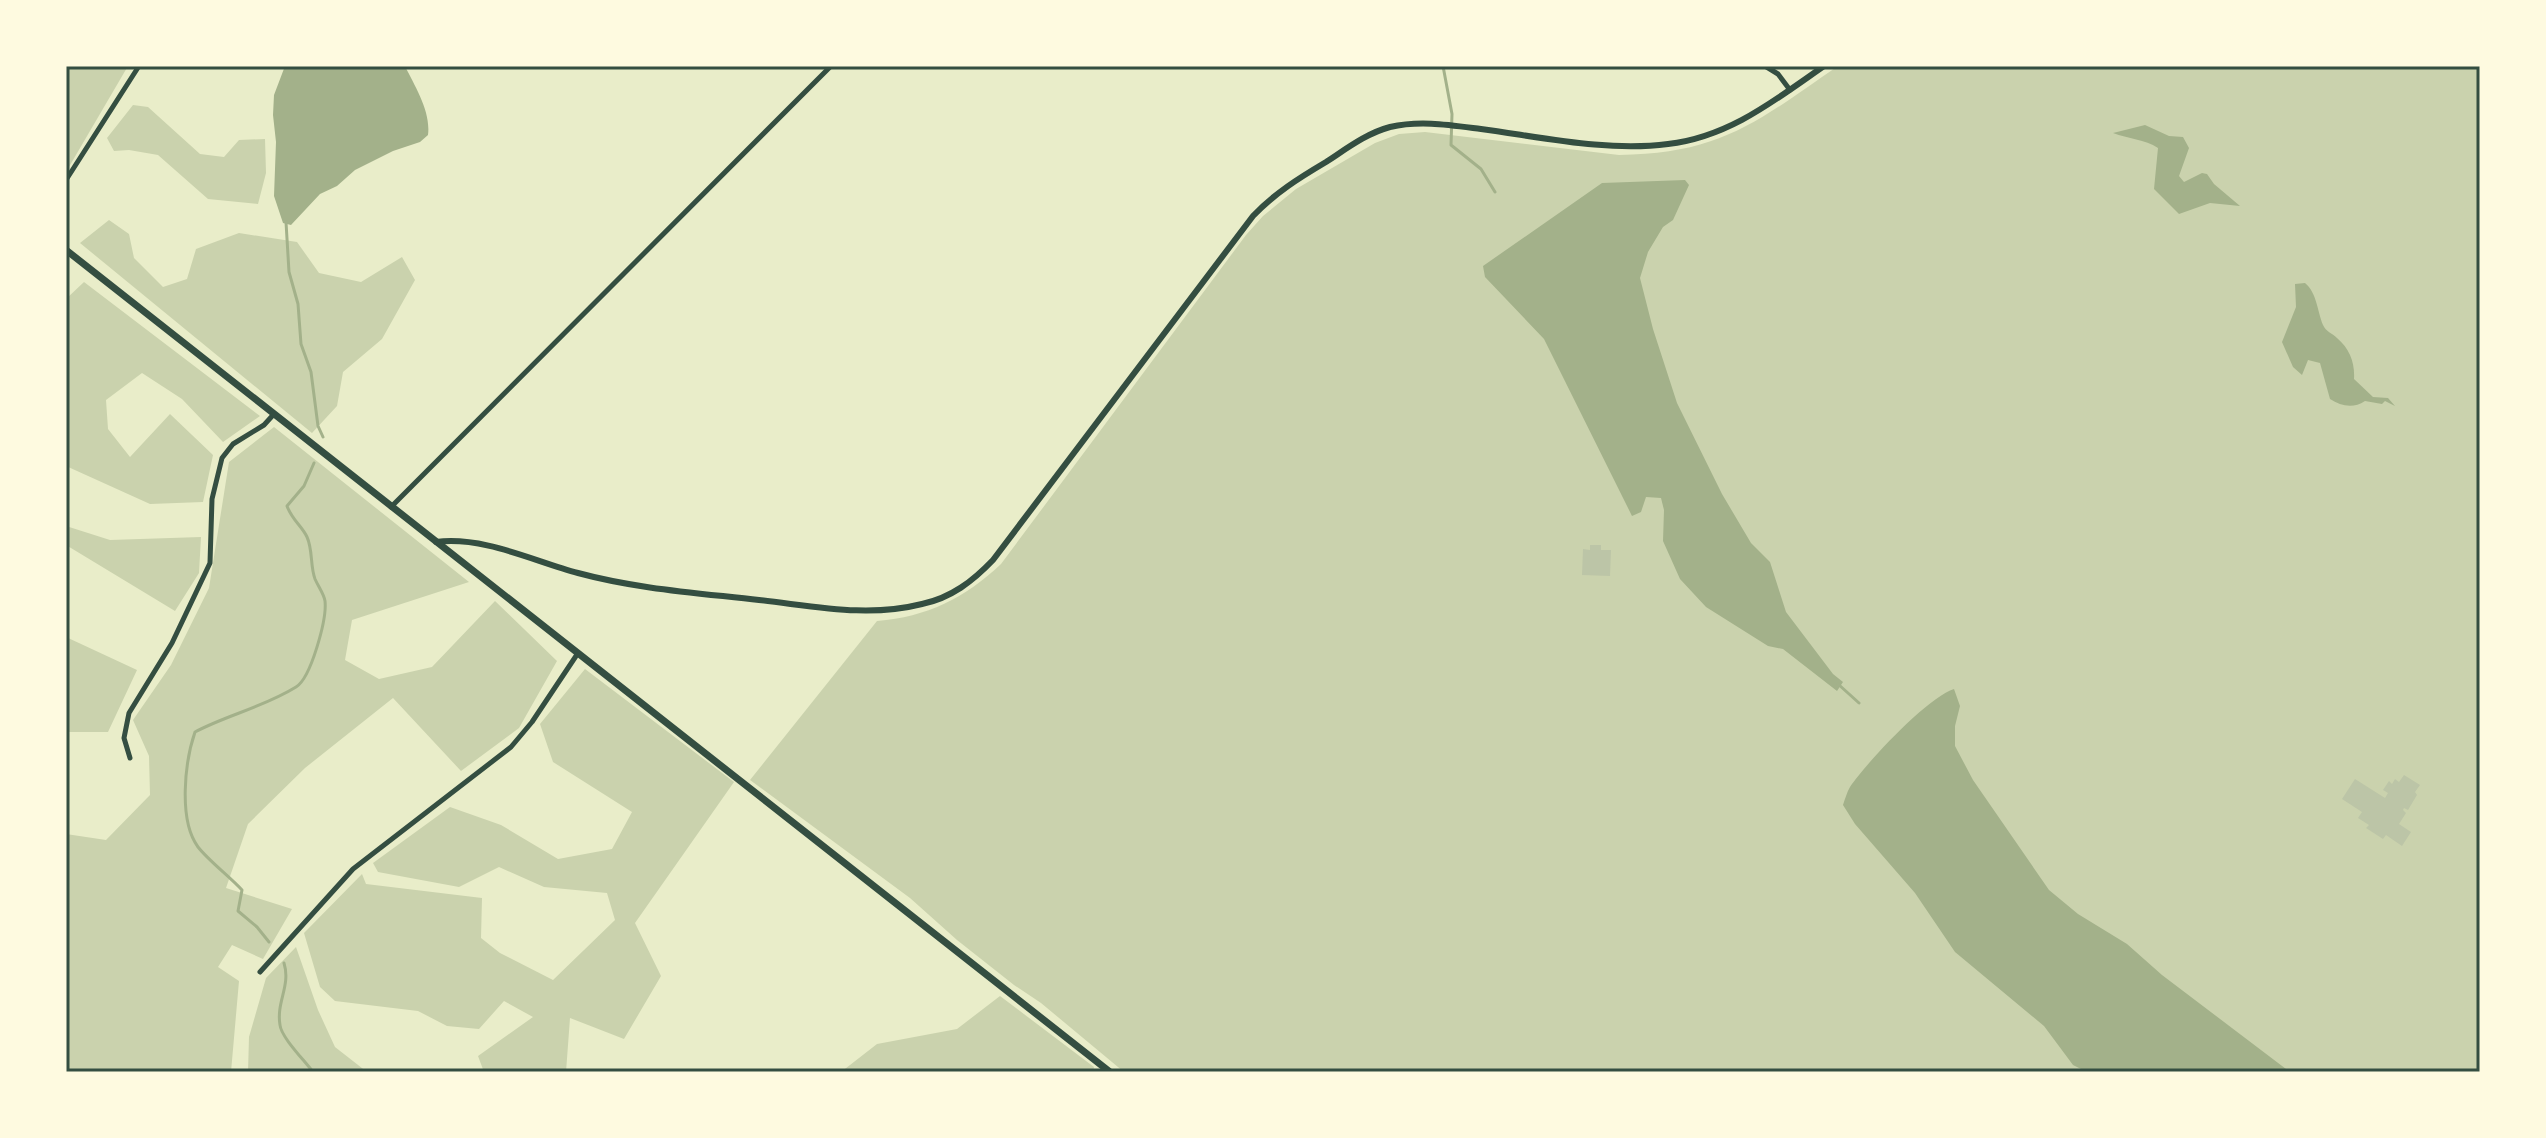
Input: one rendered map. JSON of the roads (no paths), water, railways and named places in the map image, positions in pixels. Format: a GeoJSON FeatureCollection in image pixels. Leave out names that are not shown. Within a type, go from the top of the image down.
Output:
{"type":"FeatureCollection","features":[{"type":"Feature","properties":{"kind":"main road"},"geometry":{"type":"LineString","coordinates":[[66,250],[1110,1072]]}},
{"type":"Feature","properties":{"kind":"street"},"geometry":{"type":"LineString","coordinates":[[66,180],[139,66]]}},
{"type":"Feature","properties":{"kind":"street"},"geometry":{"type":"LineString","coordinates":[[391,507],[831,66]]}},
{"type":"Feature","properties":{"kind":"street"},"geometry":{"type":"LineString","coordinates":[[1765,66],[1778,74],[1790,90]]}},
{"type":"Feature","properties":{"kind":"street"},"geometry":{"type":"LineString","coordinates":[[436,542],[467,541],[579,574],[626,584],[847,611],[893,610],[943,598],[971,581],[993,560],[1229,246],[1268,200],[1299,178],[1380,130],[1404,125],[1441,124],[1589,143],[1647,146],[1699,138],[1730,127],[1824,66]]}},
{"type":"Feature","properties":{"kind":"street"},"geometry":{"type":"LineString","coordinates":[[130,758],[124,738],[129,713],[172,643],[210,563],[212,499],[222,458],[233,444],[264,425],[274,414]]}},
{"type":"Feature","properties":{"kind":"street"},"geometry":{"type":"LineString","coordinates":[[260,972],[353,869],[511,747],[532,722],[578,653]]}},
{"type":"Feature","properties":{"kind":"waterway"},"geometry":{"type":"LineString","coordinates":[[1443,66],[1452,114],[1451,145],[1481,169],[1495,192]]}},
{"type":"Feature","properties":{"kind":"waterway"},"geometry":{"type":"LineString","coordinates":[[286,222],[289,272],[298,304],[301,344],[311,372],[318,426],[323,437]]}},
{"type":"Feature","properties":{"kind":"waterway"},"geometry":{"type":"LineString","coordinates":[[269,942],[238,911],[242,890],[202,852],[192,835],[186,806],[186,774],[195,732],[296,687],[312,661],[321,634],[325,601],[313,574],[307,537],[287,506],[304,486],[314,463]]}},
{"type":"Feature","properties":{"kind":"waterway"},"geometry":{"type":"LineString","coordinates":[[1838,684],[1859,703]]}},
{"type":"Feature","properties":{"kind":"waterway"},"geometry":{"type":"LineString","coordinates":[[284,963],[286,979],[279,1017],[281,1030],[313,1072]]}}]}
